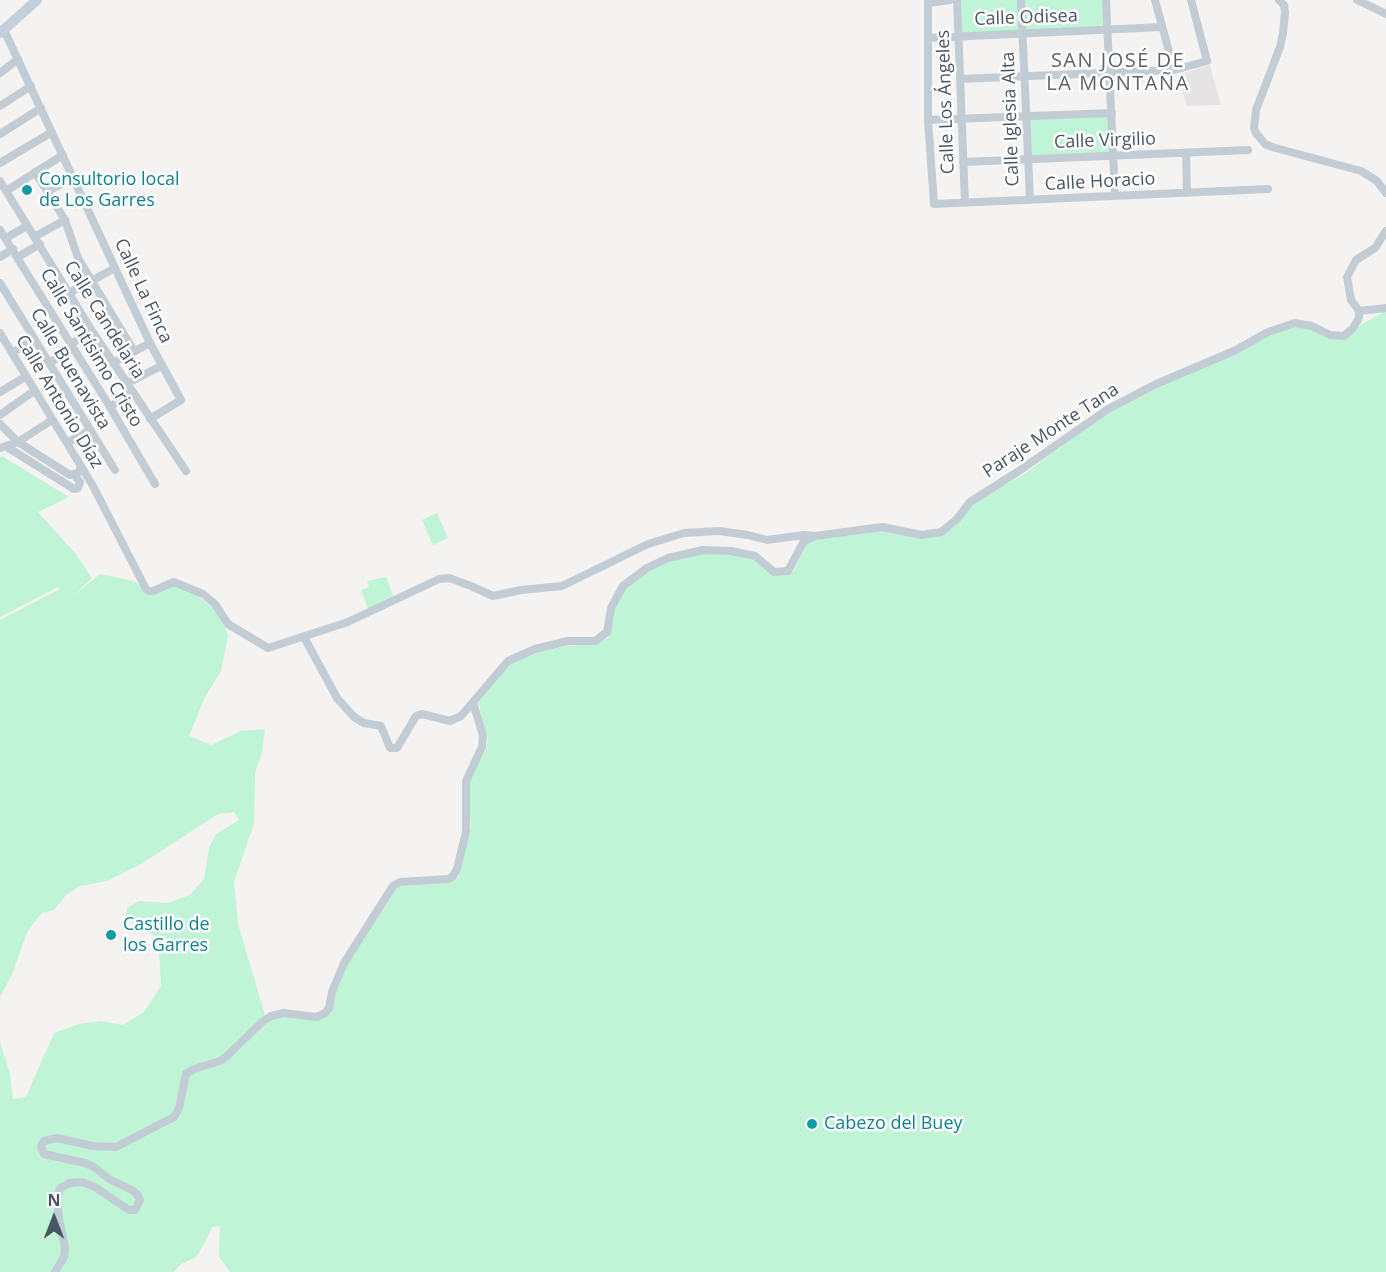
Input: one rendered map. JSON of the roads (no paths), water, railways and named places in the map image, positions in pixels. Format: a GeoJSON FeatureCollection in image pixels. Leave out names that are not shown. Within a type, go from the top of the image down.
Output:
{"type":"FeatureCollection","features":[{"type":"Feature","properties":{"kind":"main road"},"geometry":{"type":"LineString","coordinates":[[2,32],[31,2]]}},
{"type":"Feature","properties":{"kind":"street"},"geometry":{"type":"LineString","coordinates":[[950,0],[928,1],[928,120],[1112,113]]}},
{"type":"Feature","properties":{"kind":"street","name":"Calle Los Ángeles"},"geometry":{"type":"LineString","coordinates":[[957,0],[965,203]]}},
{"type":"Feature","properties":{"kind":"street","name":"Calle Iglesia Alta"},"geometry":{"type":"LineString","coordinates":[[1021,0],[1030,200]]}},
{"type":"Feature","properties":{"kind":"street"},"geometry":{"type":"LineString","coordinates":[[1106,0],[1116,196]]}},
{"type":"Feature","properties":{"kind":"street"},"geometry":{"type":"LineString","coordinates":[[1155,0],[1174,70]]}},
{"type":"Feature","properties":{"kind":"street"},"geometry":{"type":"LineString","coordinates":[[960,79],[1174,70],[1207,61],[1191,0]]}},
{"type":"Feature","properties":{"kind":"street"},"geometry":{"type":"LineString","coordinates":[[1280,0],[1284,5],[1285,14],[1283,33],[1280,47],[1256,110],[1254,128],[1256,133],[1265,144],[1272,147],[1361,171],[1377,181],[1386,193]]}},
{"type":"Feature","properties":{"kind":"street"},"geometry":{"type":"LineString","coordinates":[[1357,0],[1386,14]]}},
{"type":"Feature","properties":{"kind":"street","name":"Calle Odisea"},"geometry":{"type":"LineString","coordinates":[[928,38],[1162,27]]}},
{"type":"Feature","properties":{"kind":"street","name":"Calle La Finca"},"geometry":{"type":"LineString","coordinates":[[2,32],[31,86],[161,366],[181,400],[150,420]]}},
{"type":"Feature","properties":{"kind":"street"},"geometry":{"type":"LineString","coordinates":[[0,73],[18,59]]}},
{"type":"Feature","properties":{"kind":"street"},"geometry":{"type":"LineString","coordinates":[[0,106],[31,86]]}},
{"type":"Feature","properties":{"kind":"street"},"geometry":{"type":"LineString","coordinates":[[0,134],[41,108]]}},
{"type":"Feature","properties":{"kind":"street","name":"Calle Horacio"},"geometry":{"type":"LineString","coordinates":[[928,120],[934,204],[1268,189]]}},
{"type":"Feature","properties":{"kind":"street"},"geometry":{"type":"LineString","coordinates":[[0,163],[52,132]]}},
{"type":"Feature","properties":{"kind":"street","name":"Calle Virgilio"},"geometry":{"type":"LineString","coordinates":[[963,162],[1248,150]]}},
{"type":"Feature","properties":{"kind":"street"},"geometry":{"type":"LineString","coordinates":[[1186,153],[1187,193]]}},
{"type":"Feature","properties":{"kind":"street"},"geometry":{"type":"LineString","coordinates":[[6,191],[63,155]]}},
{"type":"Feature","properties":{"kind":"street"},"geometry":{"type":"LineString","coordinates":[[35,172],[65,220],[78,258],[134,351]]}},
{"type":"Feature","properties":{"kind":"street"},"geometry":{"type":"LineString","coordinates":[[48,191],[74,178]]}},
{"type":"Feature","properties":{"kind":"street","name":"Calle Candelaria"},"geometry":{"type":"LineString","coordinates":[[0,181],[92,331],[186,471]]}},
{"type":"Feature","properties":{"kind":"street"},"geometry":{"type":"LineString","coordinates":[[18,257],[65,220]]}},
{"type":"Feature","properties":{"kind":"street"},"geometry":{"type":"LineString","coordinates":[[6,238],[27,226]]}},
{"type":"Feature","properties":{"kind":"street","name":"Calle Santísimo Cristo"},"geometry":{"type":"LineString","coordinates":[[0,230],[110,407],[154,484]]}},
{"type":"Feature","properties":{"kind":"street"},"geometry":{"type":"LineString","coordinates":[[1386,231],[1375,248],[1356,260],[1347,277],[1351,300],[1359,311],[1386,308]]}},
{"type":"Feature","properties":{"kind":"street"},"geometry":{"type":"LineString","coordinates":[[0,257],[13,249]]}},
{"type":"Feature","properties":{"kind":"street"},"geometry":{"type":"LineString","coordinates":[[69,293],[115,268]]}},
{"type":"Feature","properties":{"kind":"street","name":"Calle Buenavista"},"geometry":{"type":"LineString","coordinates":[[0,283],[115,470]]}},
{"type":"Feature","properties":{"kind":"street","name":"Paraje Monte Tana"},"geometry":{"type":"LineString","coordinates":[[146,589],[153,591],[174,582],[203,594],[215,604],[228,624],[268,648],[348,622],[439,579],[449,578],[493,596],[521,590],[562,586],[648,544],[684,533],[719,531],[767,540],[882,527],[922,535],[941,532],[957,519],[970,502],[1020,471],[1108,409],[1156,384],[1234,351],[1268,332],[1295,323],[1344,336],[1359,318],[1359,311]]}},
{"type":"Feature","properties":{"kind":"street"},"geometry":{"type":"LineString","coordinates":[[49,363],[92,331]]}},
{"type":"Feature","properties":{"kind":"street","name":"Calle Antonio Díaz"},"geometry":{"type":"LineString","coordinates":[[0,333],[91,483],[146,589]]}},
{"type":"Feature","properties":{"kind":"street"},"geometry":{"type":"LineString","coordinates":[[0,352],[34,339]]}},
{"type":"Feature","properties":{"kind":"street"},"geometry":{"type":"LineString","coordinates":[[113,363],[150,343]]}},
{"type":"Feature","properties":{"kind":"street"},"geometry":{"type":"LineString","coordinates":[[126,384],[161,366]]}},
{"type":"Feature","properties":{"kind":"street"},"geometry":{"type":"LineString","coordinates":[[0,392],[25,376]]}},
{"type":"Feature","properties":{"kind":"street"},"geometry":{"type":"LineString","coordinates":[[0,415],[34,391]]}},
{"type":"Feature","properties":{"kind":"street"},"geometry":{"type":"LineString","coordinates":[[110,407],[132,392]]}},
{"type":"Feature","properties":{"kind":"street"},"geometry":{"type":"LineString","coordinates":[[3,448],[18,442],[52,420]]}},
{"type":"Feature","properties":{"kind":"street"},"geometry":{"type":"LineString","coordinates":[[0,424],[18,442],[70,475],[74,475],[80,482],[80,486]]}},
{"type":"Feature","properties":{"kind":"street"},"geometry":{"type":"LineString","coordinates":[[67,443],[90,430]]}},
{"type":"Feature","properties":{"kind":"street"},"geometry":{"type":"LineString","coordinates":[[3,448],[68,487],[74,489],[91,483]]}},
{"type":"Feature","properties":{"kind":"street"},"geometry":{"type":"LineString","coordinates":[[74,475],[81,467]]}},
{"type":"Feature","properties":{"kind":"street"},"geometry":{"type":"LineString","coordinates":[[304,637],[337,698],[354,717],[364,723],[381,726],[390,748],[397,748],[416,716],[423,714],[450,721],[461,716],[508,661],[535,649],[568,641],[595,641],[601,637],[607,632],[611,608],[623,586],[647,568],[668,558],[703,550],[731,551],[755,556],[774,572],[788,571],[804,542],[815,536]]}},
{"type":"Feature","properties":{"kind":"street"},"geometry":{"type":"LineString","coordinates":[[55,1272],[64,1257],[65,1247],[57,1197],[60,1188],[70,1183],[82,1182],[95,1187],[129,1210],[135,1210],[140,1200],[132,1190],[109,1179],[94,1167],[44,1154],[41,1146],[44,1141],[57,1138],[102,1147],[116,1147],[174,1117],[179,1108],[186,1074],[194,1069],[220,1061],[271,1016],[284,1013],[316,1017],[325,1013],[329,1008],[332,992],[344,963],[393,886],[400,882],[448,879],[457,869],[466,832],[466,781],[482,747],[483,735],[473,704]]}},
{"type":"Feature","properties":{"kind":"place","name":"Consultorio local de Los Garres"},"geometry":{"type":"Point","coordinates":[27,190]}},
{"type":"Feature","properties":{"kind":"place","name":"Castillo de los Garres"},"geometry":{"type":"Point","coordinates":[111,935]}},
{"type":"Feature","properties":{"kind":"place","name":"Cabezo del Buey"},"geometry":{"type":"Point","coordinates":[812,1124]}},
{"type":"Feature","properties":{"kind":"district","name":"SAN JOSÉ DE LA MONTAÑA"},"geometry":{"type":"Point","coordinates":[1118,72]}}]}
